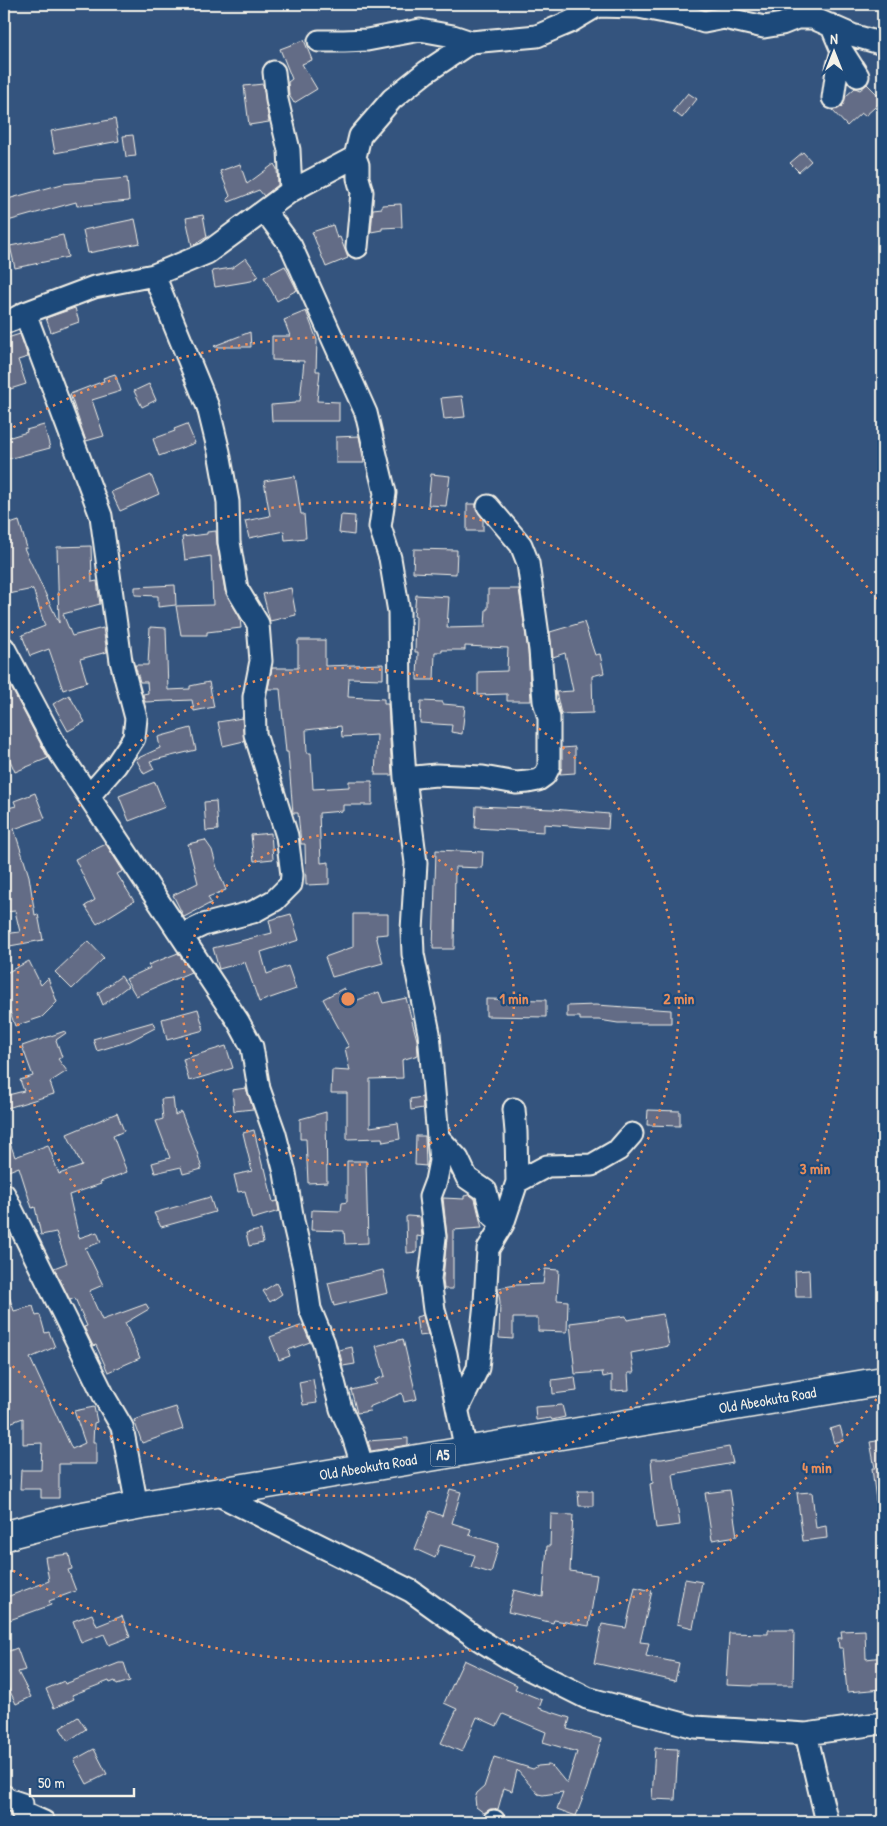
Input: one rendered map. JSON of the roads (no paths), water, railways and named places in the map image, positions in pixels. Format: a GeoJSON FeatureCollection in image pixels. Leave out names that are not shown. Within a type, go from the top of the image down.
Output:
{"type":"FeatureCollection","features":[{"type":"Feature","properties":{"kind":"highway","name":"Old Abeokuta Road"},"geometry":{"type":"LineString","coordinates":[[4,1537],[72,1518],[137,1506],[883,1381]]}},
{"type":"Feature","properties":{"kind":"street"},"geometry":{"type":"LineString","coordinates":[[319,40],[367,40],[420,30],[453,36],[471,42],[537,36],[570,22],[597,6],[638,7],[686,16],[704,22],[724,18],[764,27],[782,24],[797,18],[813,18],[852,35],[883,44]]}},
{"type":"Feature","properties":{"kind":"street"},"geometry":{"type":"LineString","coordinates":[[831,25],[842,51],[858,76]]}},
{"type":"Feature","properties":{"kind":"street"},"geometry":{"type":"LineString","coordinates":[[357,247],[362,192],[355,157],[360,136],[392,99],[426,72],[471,42]]}},
{"type":"Feature","properties":{"kind":"street"},"geometry":{"type":"LineString","coordinates":[[833,98],[842,51]]}},
{"type":"Feature","properties":{"kind":"street"},"geometry":{"type":"LineString","coordinates":[[274,72],[277,100],[289,150],[291,191]]}},
{"type":"Feature","properties":{"kind":"street"},"geometry":{"type":"LineString","coordinates":[[4,323],[24,313],[94,287],[154,275],[206,253],[291,191],[355,157]]}},
{"type":"Feature","properties":{"kind":"street"},"geometry":{"type":"LineString","coordinates":[[265,211],[291,246],[366,413],[385,493],[380,527],[390,558],[399,612],[400,699],[405,778],[416,863],[416,892],[412,930],[413,954],[429,1033],[440,1160],[436,1181],[430,1196],[435,1237],[430,1279],[434,1310],[446,1354],[466,1452]]}},
{"type":"Feature","properties":{"kind":"street"},"geometry":{"type":"LineString","coordinates":[[154,275],[208,407],[219,452],[228,502],[229,542],[237,589],[258,624],[262,661],[254,697],[255,734],[287,836],[292,875],[291,884],[287,889],[268,904],[252,912],[203,925],[182,935]]}},
{"type":"Feature","properties":{"kind":"street"},"geometry":{"type":"LineString","coordinates":[[24,313],[101,516],[121,661],[136,718],[134,738],[116,765],[89,796]]}},
{"type":"Feature","properties":{"kind":"street"},"geometry":{"type":"LineString","coordinates":[[405,778],[483,777],[516,783],[538,780],[549,767],[549,718],[544,701],[540,650],[528,563],[522,544],[488,506]]}},
{"type":"Feature","properties":{"kind":"street"},"geometry":{"type":"LineString","coordinates":[[4,648],[58,750],[182,935],[238,1021],[252,1047],[259,1089],[286,1173],[310,1310],[324,1343],[341,1409],[353,1436],[363,1468]]}},
{"type":"Feature","properties":{"kind":"street"},"geometry":{"type":"LineString","coordinates":[[458,1409],[478,1368],[485,1303],[488,1249],[503,1224],[517,1182],[514,1109]]}},
{"type":"Feature","properties":{"kind":"street"},"geometry":{"type":"LineString","coordinates":[[517,1182],[547,1166],[592,1165],[618,1150],[632,1134]]}},
{"type":"Feature","properties":{"kind":"street"},"geometry":{"type":"LineString","coordinates":[[438,1137],[458,1159],[467,1178],[486,1191],[492,1215],[503,1224]]}},
{"type":"Feature","properties":{"kind":"street"},"geometry":{"type":"LineString","coordinates":[[4,1194],[104,1398],[122,1426],[137,1506]]}},
{"type":"Feature","properties":{"kind":"street"},"geometry":{"type":"LineString","coordinates":[[214,1493],[411,1591],[475,1637],[517,1663],[587,1698],[695,1727],[806,1734],[883,1723]]}},
{"type":"Feature","properties":{"kind":"street"},"geometry":{"type":"LineString","coordinates":[[806,1734],[827,1822]]}},
{"type":"Feature","properties":{"kind":"street"},"geometry":{"type":"LineString","coordinates":[[4,1796],[7,1799],[22,1804],[22,1812],[44,1822]]}}]}
